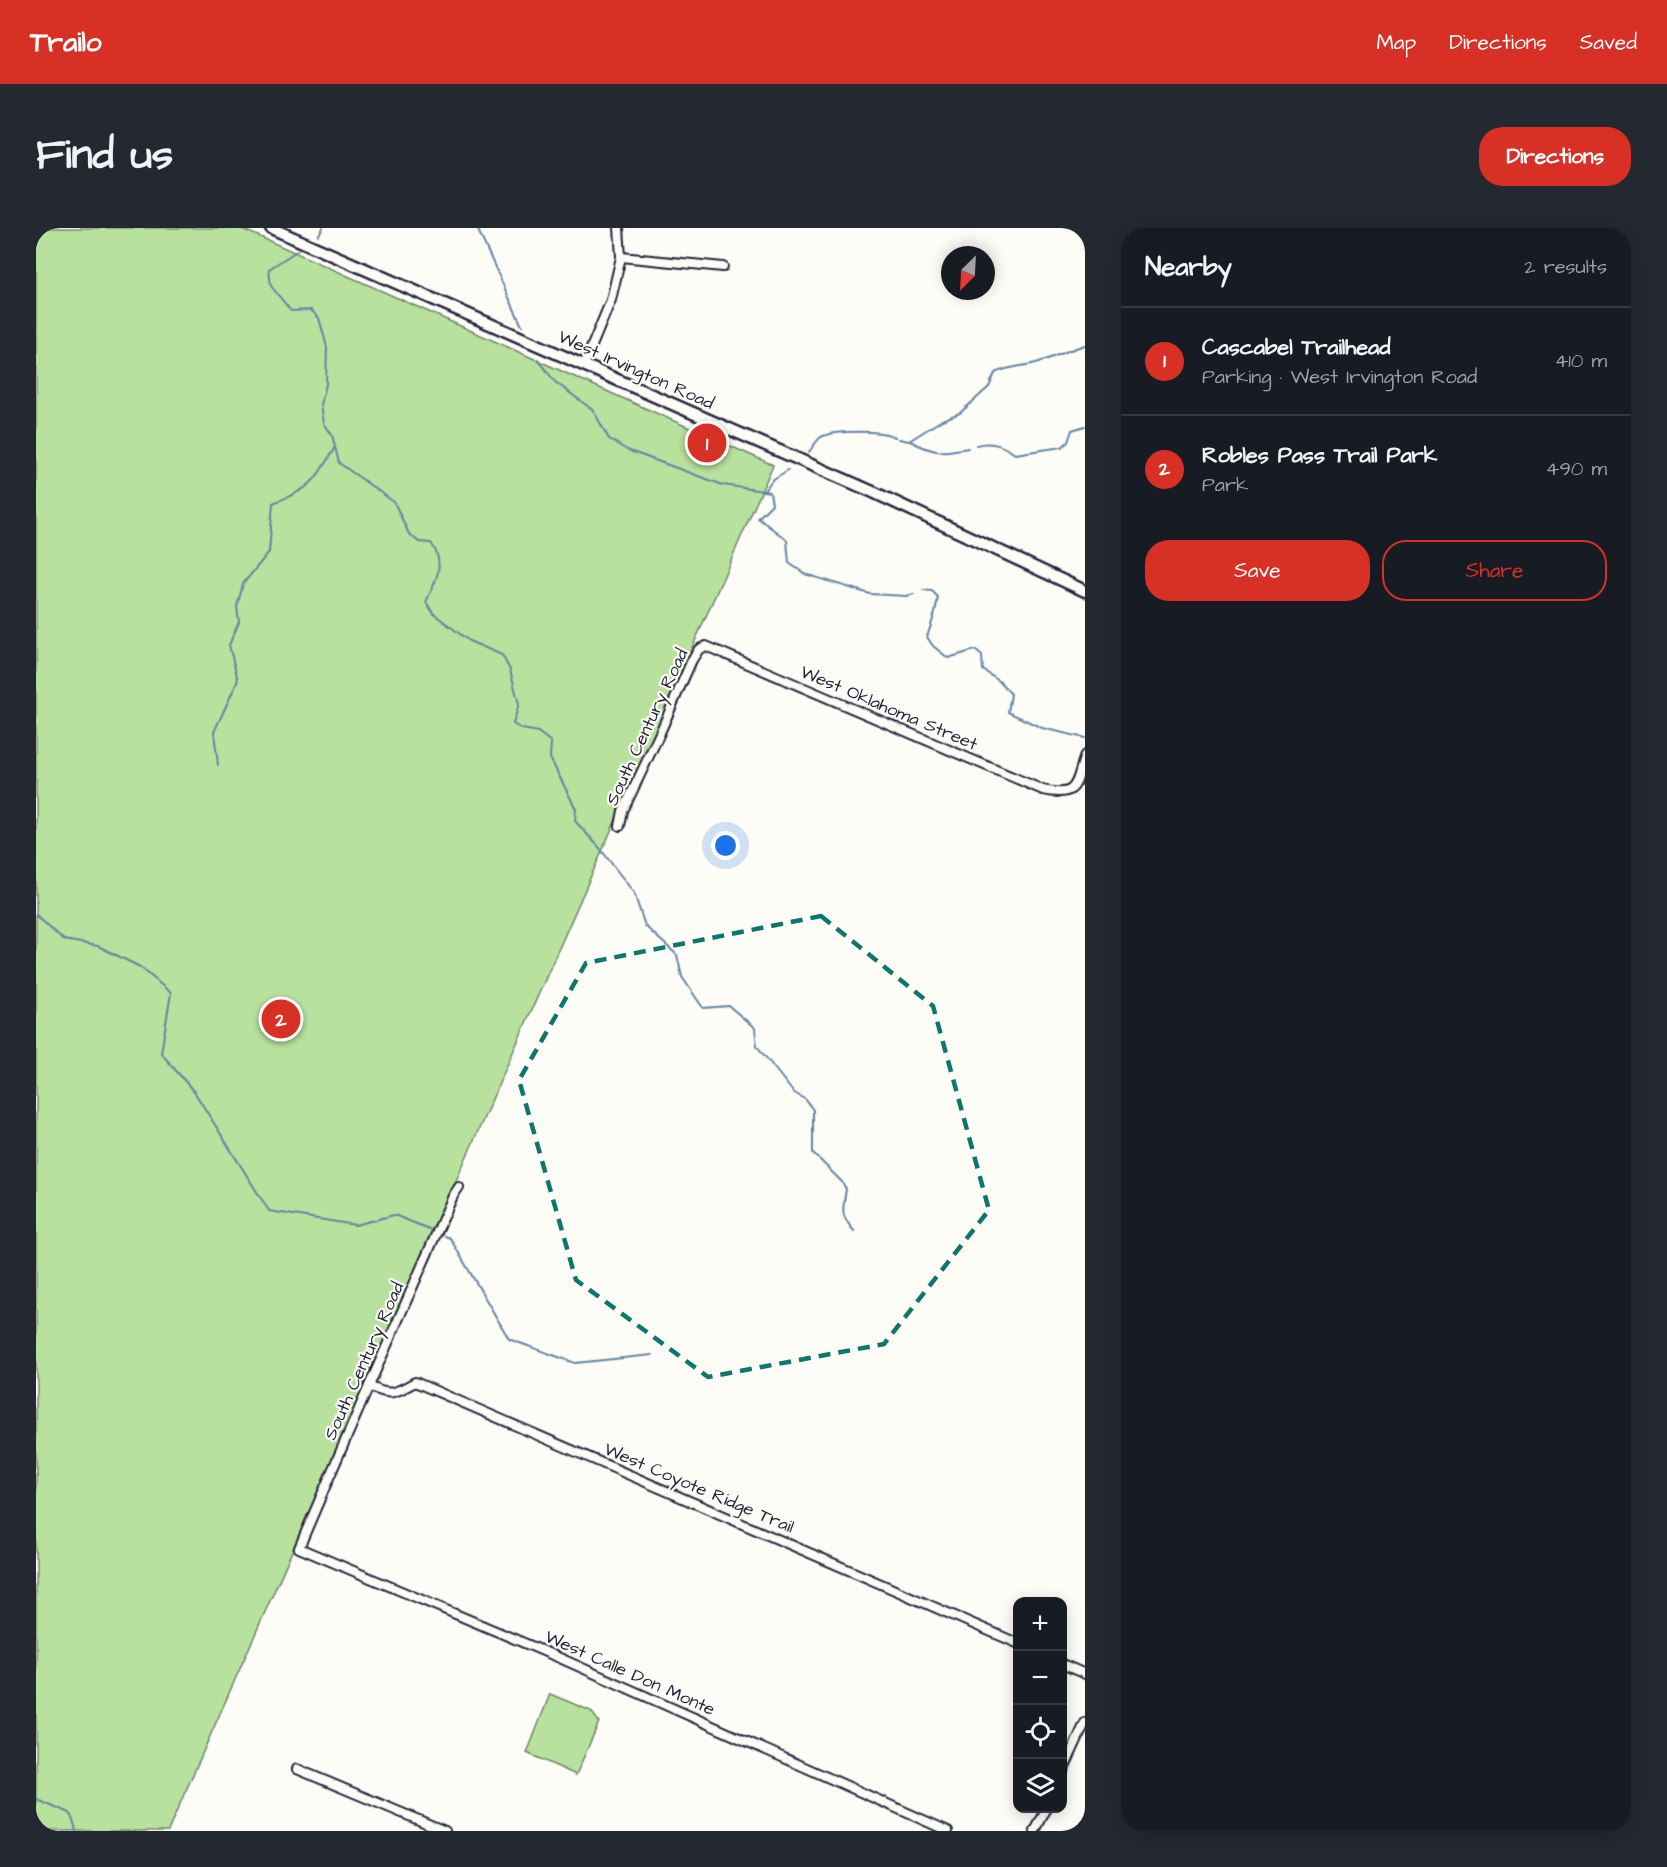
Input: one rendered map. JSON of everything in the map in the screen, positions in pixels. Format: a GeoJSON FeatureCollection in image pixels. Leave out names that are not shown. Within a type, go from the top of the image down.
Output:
{"type":"FeatureCollection","features":[{"type":"Feature","properties":{"kind":"main road","name":"West Irvington Road"},"geometry":{"type":"LineString","coordinates":[[271,228],[873,492],[1085,591]]}},
{"type":"Feature","properties":{"kind":"street"},"geometry":{"type":"LineString","coordinates":[[584,365],[611,300],[621,257],[619,228]]}},
{"type":"Feature","properties":{"kind":"street"},"geometry":{"type":"LineString","coordinates":[[621,257],[723,267]]}},
{"type":"Feature","properties":{"kind":"street","name":"West Oklahoma Street"},"geometry":{"type":"LineString","coordinates":[[706,646],[1043,790],[1061,794],[1069,792],[1075,785],[1085,755]]}},
{"type":"Feature","properties":{"kind":"street","name":"South Century Road"},"geometry":{"type":"LineString","coordinates":[[620,826],[622,811],[692,660],[699,649],[706,646]]}},
{"type":"Feature","properties":{"kind":"street","name":"South Century Road"},"geometry":{"type":"LineString","coordinates":[[299,1548],[453,1196],[459,1187]]}},
{"type":"Feature","properties":{"kind":"street","name":"West Coyote Ridge Trail"},"geometry":{"type":"LineString","coordinates":[[369,1386],[384,1394],[395,1393],[415,1382],[1013,1642]]}},
{"type":"Feature","properties":{"kind":"street","name":"West Calle Don Monte"},"geometry":{"type":"LineString","coordinates":[[299,1548],[562,1659],[948,1831]]}},
{"type":"Feature","properties":{"kind":"street"},"geometry":{"type":"LineString","coordinates":[[1067,1666],[1085,1674]]}},
{"type":"Feature","properties":{"kind":"street"},"geometry":{"type":"LineString","coordinates":[[1067,1762],[1085,1723]]}},
{"type":"Feature","properties":{"kind":"street"},"geometry":{"type":"LineString","coordinates":[[297,1769],[445,1831]]}},
{"type":"Feature","properties":{"kind":"street"},"geometry":{"type":"LineString","coordinates":[[1035,1831],[1045,1813]]}},
{"type":"Feature","properties":{"kind":"highlighted area"},"geometry":{"type":"Polygon","coordinates":[[[821,916],[933,1006],[989,1210],[884,1344],[708,1377],[576,1280],[519,1080],[586,963],[821,916]]]}},
{"type":"Feature","properties":{"kind":"green space"},"geometry":{"type":"Polygon","coordinates":[[[36,228],[240,228],[773,465],[168,1831],[36,1831],[36,228]]]}},
{"type":"Feature","properties":{"kind":"green space"},"geometry":{"type":"Polygon","coordinates":[[[550,1694],[591,1711],[599,1722],[576,1775],[527,1753],[550,1694]]]}},
{"type":"Feature","properties":{"kind":"waterway"},"geometry":{"type":"LineString","coordinates":[[318,236],[323,228]]}},
{"type":"Feature","properties":{"kind":"waterway"},"geometry":{"type":"LineString","coordinates":[[477,228],[522,326]]}},
{"type":"Feature","properties":{"kind":"waterway"},"geometry":{"type":"LineString","coordinates":[[298,250],[269,269],[271,286],[291,311],[311,310],[319,318],[327,347],[326,384],[321,405],[324,423],[332,435],[339,463],[394,502],[409,534],[419,542],[431,543],[436,551],[439,565],[436,580],[426,602],[434,614],[469,641],[502,655],[510,670],[519,704],[513,724],[522,729],[538,732],[551,742],[550,758],[576,809],[575,821],[599,847],[634,893],[645,926],[677,955],[682,977],[703,1008],[729,1006],[755,1028],[757,1046],[793,1092],[806,1100],[813,1110],[813,1153],[846,1189],[843,1212],[854,1231]]}},
{"type":"Feature","properties":{"kind":"waterway"},"geometry":{"type":"LineString","coordinates":[[899,439],[909,441],[942,420],[960,413],[989,387],[995,373],[1036,363],[1085,345]]}},
{"type":"Feature","properties":{"kind":"waterway"},"geometry":{"type":"LineString","coordinates":[[538,359],[555,382],[593,410],[609,439],[627,450],[723,485],[770,492],[772,504],[758,518],[787,540],[789,563],[805,574],[870,594],[906,596],[914,594]]}},
{"type":"Feature","properties":{"kind":"waterway"},"geometry":{"type":"LineString","coordinates":[[976,445],[987,443],[996,445],[1015,454],[1062,447],[1068,442],[1072,430],[1085,426]]}},
{"type":"Feature","properties":{"kind":"waterway"},"geometry":{"type":"LineString","coordinates":[[809,452],[821,437],[837,433],[870,432],[895,437]]}},
{"type":"Feature","properties":{"kind":"waterway"},"geometry":{"type":"LineString","coordinates":[[910,441],[938,451],[968,448]]}},
{"type":"Feature","properties":{"kind":"waterway"},"geometry":{"type":"LineString","coordinates":[[218,765],[214,732],[238,680],[229,645],[239,622],[237,607],[243,584],[269,552],[273,503],[297,493],[311,483],[335,447]]}},
{"type":"Feature","properties":{"kind":"waterway"},"geometry":{"type":"LineString","coordinates":[[764,491],[772,480],[788,470]]}},
{"type":"Feature","properties":{"kind":"waterway"},"geometry":{"type":"LineString","coordinates":[[923,590],[932,591],[938,597],[927,637],[933,646],[948,658],[975,650],[982,656],[983,670],[999,681],[1011,694],[1008,712],[1042,728],[1085,738]]}},
{"type":"Feature","properties":{"kind":"waterway"},"geometry":{"type":"LineString","coordinates":[[36,914],[64,940],[98,946],[140,967],[171,993],[161,1053],[195,1093],[269,1211],[355,1225],[394,1215],[434,1231]]}},
{"type":"Feature","properties":{"kind":"waterway"},"geometry":{"type":"LineString","coordinates":[[439,1234],[450,1238],[509,1339],[575,1363],[652,1355]]}},
{"type":"Feature","properties":{"kind":"waterway"},"geometry":{"type":"LineString","coordinates":[[36,1799],[70,1813],[77,1831]]}},
{"type":"Feature","properties":{"kind":"place","name":"Cascabel Trailhead"},"geometry":{"type":"Point","coordinates":[707,443]}},
{"type":"Feature","properties":{"kind":"place","name":"Robles Pass Trail Park"},"geometry":{"type":"Point","coordinates":[281,1019]}}]}
